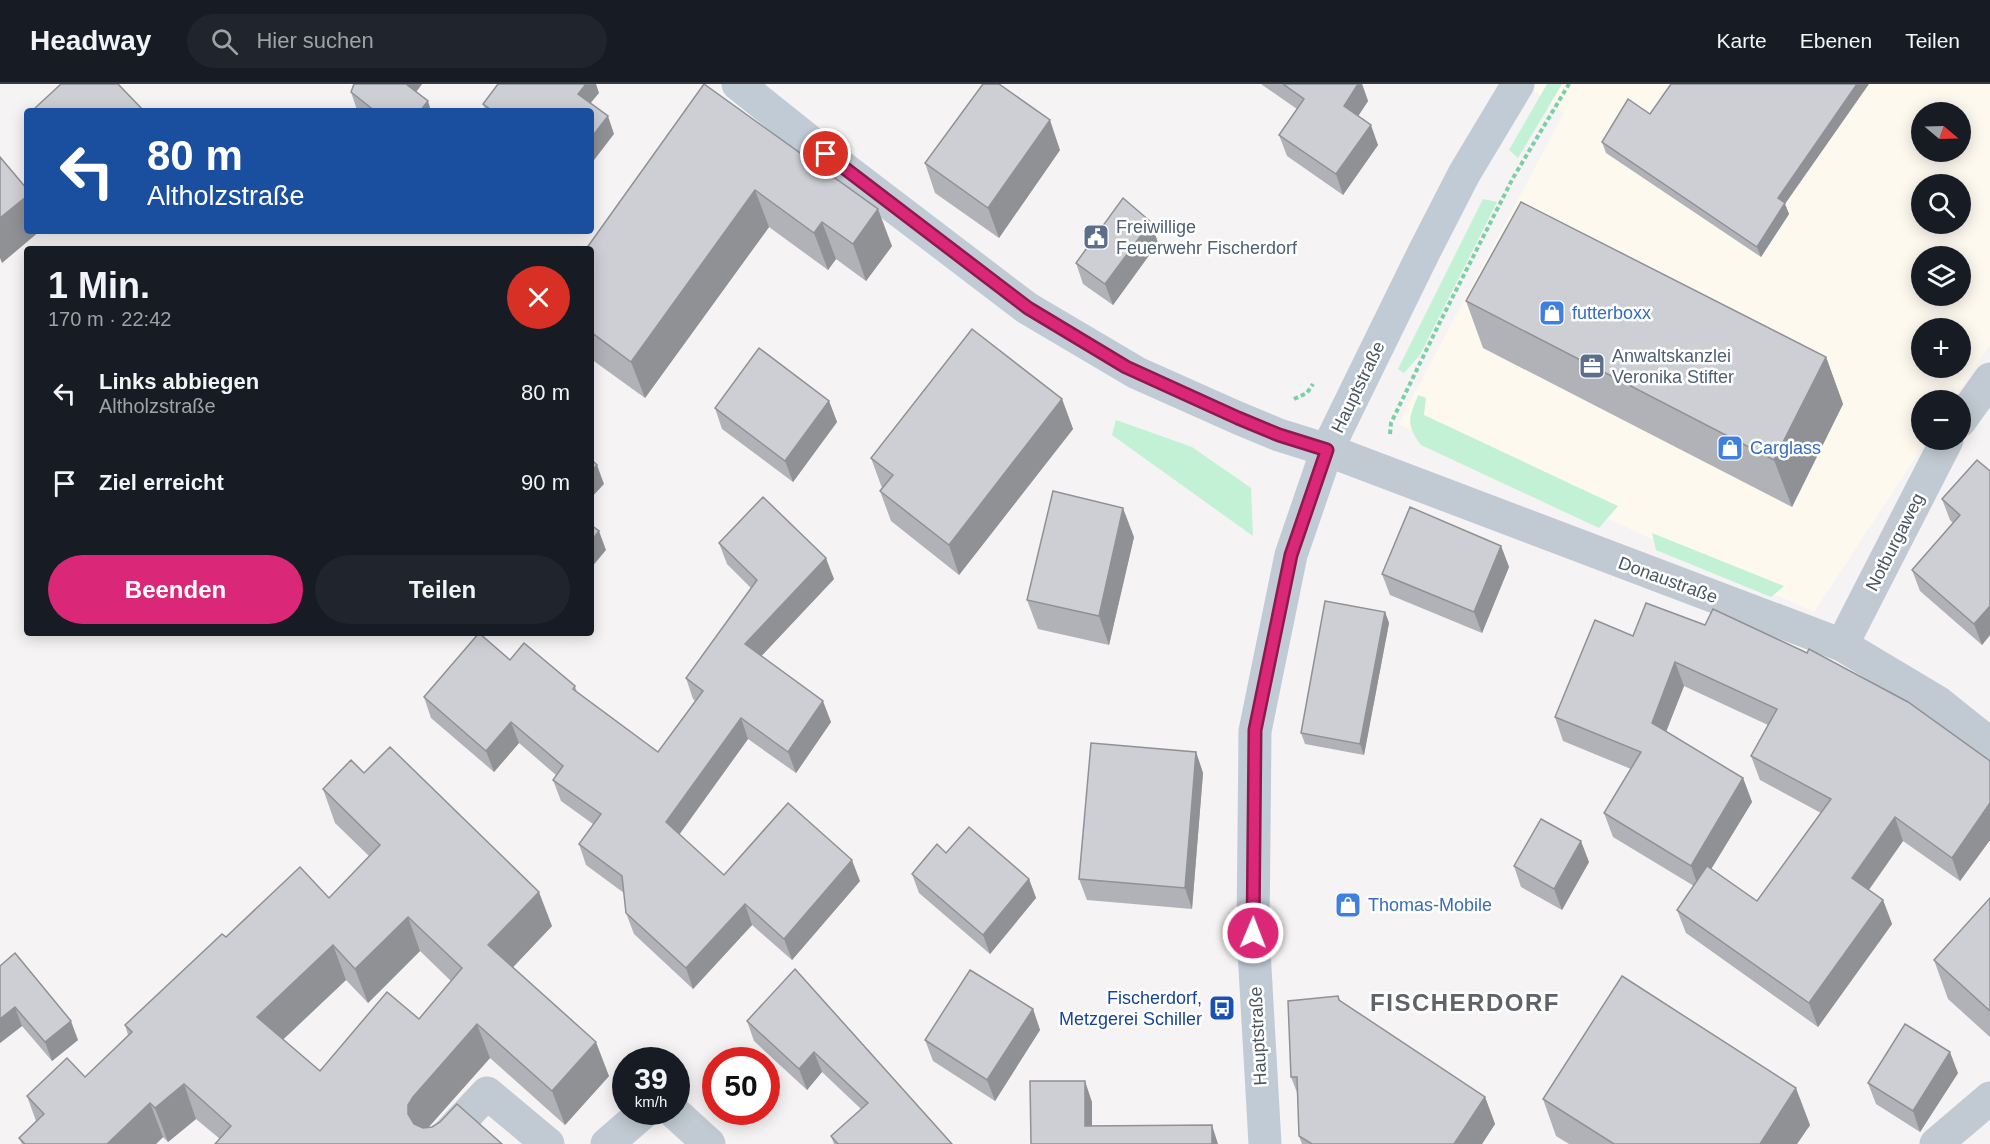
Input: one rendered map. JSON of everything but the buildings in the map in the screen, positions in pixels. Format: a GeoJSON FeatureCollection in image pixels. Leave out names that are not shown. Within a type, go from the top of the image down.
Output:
{"type":"FeatureCollection","features":[{"type":"Feature","properties":{"kind":"main road"},"geometry":{"type":"LineString","coordinates":[[738,84],[843,168],[1028,308],[1137,373],[1258,427],[1327,450]]}},
{"type":"Feature","properties":{"kind":"main road","name":"Hauptstraße"},"geometry":{"type":"LineString","coordinates":[[1265,1144],[1253,933],[1255,730],[1291,555],[1327,450],[1464,174],[1518,84]]}},
{"type":"Feature","properties":{"kind":"street"},"geometry":{"type":"LineString","coordinates":[[1971,406],[1990,379]]}},
{"type":"Feature","properties":{"kind":"street","name":"Donaustraße"},"geometry":{"type":"LineString","coordinates":[[1327,450],[1842,645],[1939,704],[1990,744]]}},
{"type":"Feature","properties":{"kind":"street","name":"Notburgaweg"},"geometry":{"type":"LineString","coordinates":[[1842,645],[1942,450]]}},
{"type":"Feature","properties":{"kind":"street"},"geometry":{"type":"LineString","coordinates":[[439,1144],[487,1093],[548,1144]]}},
{"type":"Feature","properties":{"kind":"street"},"geometry":{"type":"LineString","coordinates":[[1936,1144],[1990,1098]]}},
{"type":"Feature","properties":{"kind":"street"},"geometry":{"type":"LineString","coordinates":[[607,1144],[629,1125]]}},
{"type":"Feature","properties":{"kind":"street"},"geometry":{"type":"LineString","coordinates":[[688,1125],[709,1144]]}},
{"type":"Feature","properties":{"kind":"path"},"geometry":{"type":"LineString","coordinates":[[1393,440],[1390,434],[1391,423],[1440,322],[1513,178],[1569,84]]}},
{"type":"Feature","properties":{"kind":"path"},"geometry":{"type":"LineString","coordinates":[[1283,397],[1294,399],[1307,393],[1317,379]]}},
{"type":"Feature","properties":{"kind":"shaded area"},"geometry":{"type":"Polygon","coordinates":[[[1525,84],[1990,84],[1990,344],[1971,373],[1971,318],[1911,318],[1911,378],[1968,378],[1960,390],[1911,390],[1911,450],[1920,450],[1814,612],[1398,424],[1564,113],[1525,84]]]}},
{"type":"Feature","properties":{"kind":"green space"},"geometry":{"type":"Polygon","coordinates":[[[1547,84],[1562,84],[1518,158],[1509,150],[1547,84]]]}},
{"type":"Feature","properties":{"kind":"green space"},"geometry":{"type":"Polygon","coordinates":[[[1483,199],[1497,202],[1420,355],[1404,373],[1398,369],[1483,199]]]}},
{"type":"Feature","properties":{"kind":"green space"},"geometry":{"type":"Polygon","coordinates":[[[1418,395],[1426,398],[1424,415],[1618,506],[1599,528],[1421,445],[1410,421],[1418,395]]]}},
{"type":"Feature","properties":{"kind":"green space"},"geometry":{"type":"Polygon","coordinates":[[[1116,420],[1192,447],[1251,488],[1253,536],[1112,435],[1116,420]]]}},
{"type":"Feature","properties":{"kind":"green space"},"geometry":{"type":"Polygon","coordinates":[[[1652,533],[1784,586],[1771,597],[1656,550],[1652,533]]]}},
{"type":"Feature","properties":{"kind":"place","name":"Freiwillige Feuerwehr Fischerdorf"},"geometry":{"type":"Point","coordinates":[1096,237]}},
{"type":"Feature","properties":{"kind":"place","name":"futterboxx"},"geometry":{"type":"Point","coordinates":[1552,313]}},
{"type":"Feature","properties":{"kind":"place","name":"Anwaltskanzlei Veronika Stifter"},"geometry":{"type":"Point","coordinates":[1592,366]}},
{"type":"Feature","properties":{"kind":"place","name":"Carglass"},"geometry":{"type":"Point","coordinates":[1730,448]}},
{"type":"Feature","properties":{"kind":"place","name":"Thomas-Mobile"},"geometry":{"type":"Point","coordinates":[1348,905]}},
{"type":"Feature","properties":{"kind":"place","name":"Fischerdorf, Metzgerei Schiller"},"geometry":{"type":"Point","coordinates":[1222,1008]}},
{"type":"Feature","properties":{"kind":"district","name":"FISCHERDORF"},"geometry":{"type":"Point","coordinates":[1465,1002]}},
{"type":"Feature","properties":{"kind":"route"},"geometry":{"type":"LineString","coordinates":[[826,154],[1028,308],[1126,367],[1279,435],[1327,450],[1291,555],[1255,730],[1253,933]]}}]}
